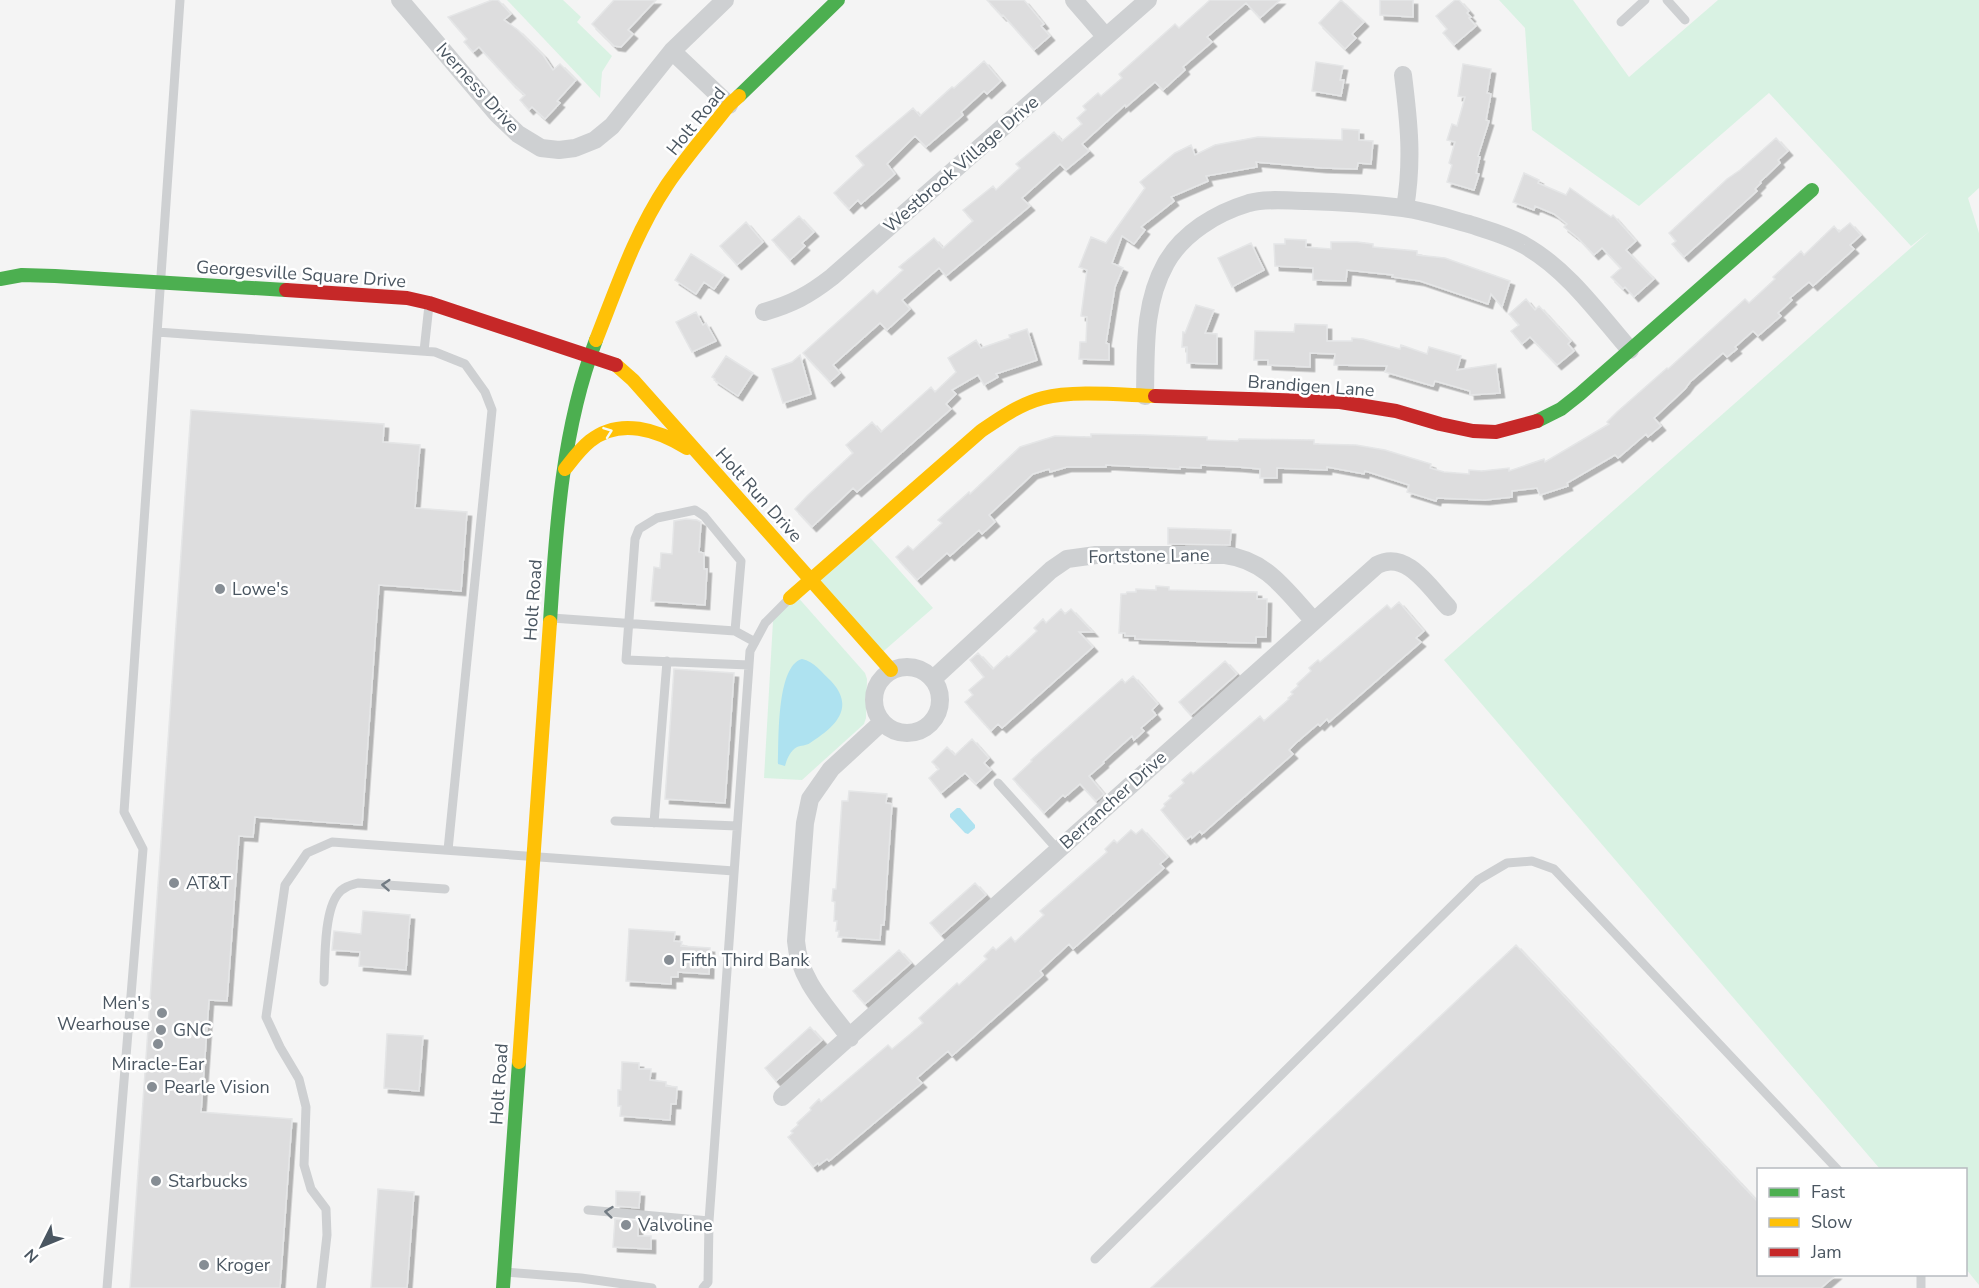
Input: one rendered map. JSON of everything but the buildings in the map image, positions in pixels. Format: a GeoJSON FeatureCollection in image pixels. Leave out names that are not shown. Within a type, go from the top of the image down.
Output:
{"type":"FeatureCollection","features":[{"type":"Feature","properties":{"kind":"street","name":"Iverness Drive"},"geometry":{"type":"LineString","coordinates":[[400,0],[497,114],[518,134],[541,148],[559,150],[575,148],[596,140],[612,126],[672,51],[725,0]]}},
{"type":"Feature","properties":{"kind":"street","name":"Holt Road"},"geometry":{"type":"LineString","coordinates":[[503,1288],[556,531],[573,419],[591,356],[627,260],[645,222],[667,185],[729,105],[838,0]]}},
{"type":"Feature","properties":{"kind":"street"},"geometry":{"type":"LineString","coordinates":[[1074,0],[1106,37]]}},
{"type":"Feature","properties":{"kind":"street","name":"Westbrook Village Drive"},"geometry":{"type":"LineString","coordinates":[[764,312],[788,305],[811,293],[832,277],[1148,0]]}},
{"type":"Feature","properties":{"kind":"street"},"geometry":{"type":"LineString","coordinates":[[672,51],[729,105]]}},
{"type":"Feature","properties":{"kind":"street"},"geometry":{"type":"LineString","coordinates":[[1403,75],[1410,138],[1409,182],[1405,208]]}},
{"type":"Feature","properties":{"kind":"street","name":"Brandigen Lane"},"geometry":{"type":"LineString","coordinates":[[790,598],[981,431],[1009,412],[1043,398],[1083,394],[1340,402],[1396,411],[1473,431],[1496,432],[1538,421],[1561,409],[1812,190]]}},
{"type":"Feature","properties":{"kind":"street"},"geometry":{"type":"LineString","coordinates":[[1145,396],[1149,307],[1155,284],[1167,262],[1178,246],[1215,216],[1251,202],[1280,200],[1405,208],[1497,233],[1524,245],[1566,277],[1630,350]]}},
{"type":"Feature","properties":{"kind":"street","name":"Georgesville Square Drive"},"geometry":{"type":"LineString","coordinates":[[0,279],[22,275],[55,276],[407,298],[429,303],[591,356]]}},
{"type":"Feature","properties":{"kind":"street","name":"Holt Run Drive"},"geometry":{"type":"LineString","coordinates":[[591,356],[614,364],[633,380],[891,670]]}},
{"type":"Feature","properties":{"kind":"street"},"geometry":{"type":"LineString","coordinates":[[565,469],[581,449],[595,438],[607,431],[623,427],[657,433],[682,444],[702,458]]}},
{"type":"Feature","properties":{"kind":"street","name":"Fortstone Lane"},"geometry":{"type":"LineString","coordinates":[[933,679],[1051,570],[1067,559],[1096,555],[1239,556],[1264,569],[1314,621]]}},
{"type":"Feature","properties":{"kind":"street","name":"Berrancher Drive"},"geometry":{"type":"LineString","coordinates":[[782,1097],[1377,565],[1384,561],[1399,561],[1414,571],[1448,607]]}},
{"type":"Feature","properties":{"kind":"street"},"geometry":{"type":"LineString","coordinates":[[902,666],[925,671],[933,679],[939,690],[941,703],[937,716],[928,726],[917,732],[904,733],[892,730],[882,722],[874,709],[874,694],[879,680],[891,670],[902,666]]}},
{"type":"Feature","properties":{"kind":"street"},"geometry":{"type":"LineString","coordinates":[[850,1038],[807,980],[797,957],[796,941],[805,823],[810,799],[831,769],[882,722]]}},
{"type":"Feature","properties":{"kind":"lane"},"geometry":{"type":"LineString","coordinates":[[107,1288],[143,849],[124,812],[180,0]]}},
{"type":"Feature","properties":{"kind":"lane"},"geometry":{"type":"LineString","coordinates":[[1621,22],[1645,0]]}},
{"type":"Feature","properties":{"kind":"lane"},"geometry":{"type":"LineString","coordinates":[[1667,0],[1685,20]]}},
{"type":"Feature","properties":{"kind":"lane"},"geometry":{"type":"LineString","coordinates":[[423,351],[429,303]]}},
{"type":"Feature","properties":{"kind":"lane"},"geometry":{"type":"LineString","coordinates":[[157,332],[435,352],[465,364],[485,392],[492,410],[448,850]]}},
{"type":"Feature","properties":{"kind":"lane"},"geometry":{"type":"LineString","coordinates":[[735,631],[741,561],[704,516],[694,510],[657,518],[639,529],[635,539],[626,660],[748,665]]}},
{"type":"Feature","properties":{"kind":"lane"},"geometry":{"type":"LineString","coordinates":[[703,1288],[708,1282],[710,1221],[748,665],[750,651],[765,623],[790,598]]}},
{"type":"Feature","properties":{"kind":"lane"},"geometry":{"type":"LineString","coordinates":[[550,618],[735,631],[755,642]]}},
{"type":"Feature","properties":{"kind":"lane"},"geometry":{"type":"LineString","coordinates":[[654,823],[667,661]]}},
{"type":"Feature","properties":{"kind":"lane"},"geometry":{"type":"LineString","coordinates":[[998,783],[1058,850]]}},
{"type":"Feature","properties":{"kind":"lane"},"geometry":{"type":"LineString","coordinates":[[615,821],[737,826]]}},
{"type":"Feature","properties":{"kind":"lane"},"geometry":{"type":"LineString","coordinates":[[321,1288],[327,1235],[326,1209],[311,1189],[304,1165],[306,1107],[299,1079],[266,1017],[285,885],[307,853],[332,842],[734,871]]}},
{"type":"Feature","properties":{"kind":"lane"},"geometry":{"type":"LineString","coordinates":[[1095,1259],[1478,880],[1507,863],[1532,861],[1554,869],[1836,1168]]}},
{"type":"Feature","properties":{"kind":"lane"},"geometry":{"type":"LineString","coordinates":[[324,982],[329,910],[338,893],[348,885],[358,883],[445,889]]}},
{"type":"Feature","properties":{"kind":"lane"},"geometry":{"type":"LineString","coordinates":[[588,1210],[710,1221]]}},
{"type":"Feature","properties":{"kind":"lane"},"geometry":{"type":"LineString","coordinates":[[504,1271],[581,1278],[652,1288]]}},
{"type":"Feature","properties":{"kind":"green space"},"geometry":{"type":"Polygon","coordinates":[[[507,0],[563,0],[581,17],[577,22],[612,56],[602,72],[600,98],[507,0]]]}},
{"type":"Feature","properties":{"kind":"green space"},"geometry":{"type":"Polygon","coordinates":[[[1499,0],[1573,0],[1629,77],[1718,0],[1979,0],[1979,188],[1968,198],[1979,233],[1979,1285],[1967,1270],[1967,1168],[1879,1168],[1444,660],[1930,231],[1911,246],[1769,93],[1639,206],[1532,130],[1525,28],[1499,0]]]}},
{"type":"Feature","properties":{"kind":"green space"},"geometry":{"type":"Polygon","coordinates":[[[865,532],[933,608],[878,656],[811,580],[865,532]]]}},
{"type":"Feature","properties":{"kind":"green space"},"geometry":{"type":"Polygon","coordinates":[[[795,594],[865,673],[867,679],[866,718],[864,724],[802,780],[764,778],[773,621],[795,594]]]}},
{"type":"Feature","properties":{"kind":"water"},"geometry":{"type":"Polygon","coordinates":[[[802,659],[814,665],[839,691],[842,709],[839,717],[827,731],[808,744],[792,751],[785,766],[778,764],[783,689],[787,675],[802,659]]]}},
{"type":"Feature","properties":{"kind":"water"},"geometry":{"type":"Polygon","coordinates":[[[960,808],[975,825],[975,828],[968,834],[950,817],[950,814],[960,808]]]}},
{"type":"Feature","properties":{"kind":"traffic: fast"},"geometry":{"type":"LineString","coordinates":[[739,96],[838,0]]}},
{"type":"Feature","properties":{"kind":"traffic: fast"},"geometry":{"type":"LineString","coordinates":[[1537,421],[1561,409],[1580,394],[1812,190]]}},
{"type":"Feature","properties":{"kind":"traffic: fast"},"geometry":{"type":"LineString","coordinates":[[0,279],[22,275],[55,276],[286,290]]}},
{"type":"Feature","properties":{"kind":"traffic: fast"},"geometry":{"type":"LineString","coordinates":[[550,622],[558,515],[568,444],[575,408],[596,340]]}},
{"type":"Feature","properties":{"kind":"traffic: fast"},"geometry":{"type":"LineString","coordinates":[[503,1288],[519,1062]]}},
{"type":"Feature","properties":{"kind":"traffic: slow"},"geometry":{"type":"LineString","coordinates":[[596,340],[627,261],[656,203],[689,155],[729,105],[739,96]]}},
{"type":"Feature","properties":{"kind":"traffic: slow"},"geometry":{"type":"LineString","coordinates":[[616,365],[633,380],[891,670]]}},
{"type":"Feature","properties":{"kind":"traffic: slow"},"geometry":{"type":"LineString","coordinates":[[790,598],[981,431],[1010,412],[1043,398],[1069,394],[1155,396]]}},
{"type":"Feature","properties":{"kind":"traffic: slow"},"geometry":{"type":"LineString","coordinates":[[565,469],[590,441],[614,429],[639,429],[651,432],[687,448]]}},
{"type":"Feature","properties":{"kind":"traffic: slow"},"geometry":{"type":"LineString","coordinates":[[519,1062],[550,622]]}},
{"type":"Feature","properties":{"kind":"traffic: jam"},"geometry":{"type":"LineString","coordinates":[[286,290],[407,298],[429,303],[616,365]]}},
{"type":"Feature","properties":{"kind":"traffic: jam"},"geometry":{"type":"LineString","coordinates":[[1155,396],[1340,402],[1396,411],[1473,431],[1496,432],[1537,421]]}},
{"type":"Feature","properties":{"kind":"place","name":"Lowe's"},"geometry":{"type":"Point","coordinates":[220,589]}},
{"type":"Feature","properties":{"kind":"place","name":"AT&T"},"geometry":{"type":"Point","coordinates":[174,883]}},
{"type":"Feature","properties":{"kind":"place","name":"Fifth Third Bank"},"geometry":{"type":"Point","coordinates":[669,960]}},
{"type":"Feature","properties":{"kind":"place","name":"Men's Wearhouse"},"geometry":{"type":"Point","coordinates":[162,1013]}},
{"type":"Feature","properties":{"kind":"place","name":"GNC"},"geometry":{"type":"Point","coordinates":[161,1030]}},
{"type":"Feature","properties":{"kind":"place","name":"Miracle-Ear"},"geometry":{"type":"Point","coordinates":[158,1044]}},
{"type":"Feature","properties":{"kind":"place","name":"Pearle Vision"},"geometry":{"type":"Point","coordinates":[152,1087]}},
{"type":"Feature","properties":{"kind":"place","name":"Starbucks"},"geometry":{"type":"Point","coordinates":[156,1181]}},
{"type":"Feature","properties":{"kind":"place","name":"Valvoline"},"geometry":{"type":"Point","coordinates":[626,1225]}},
{"type":"Feature","properties":{"kind":"place","name":"Kroger"},"geometry":{"type":"Point","coordinates":[204,1265]}}]}
